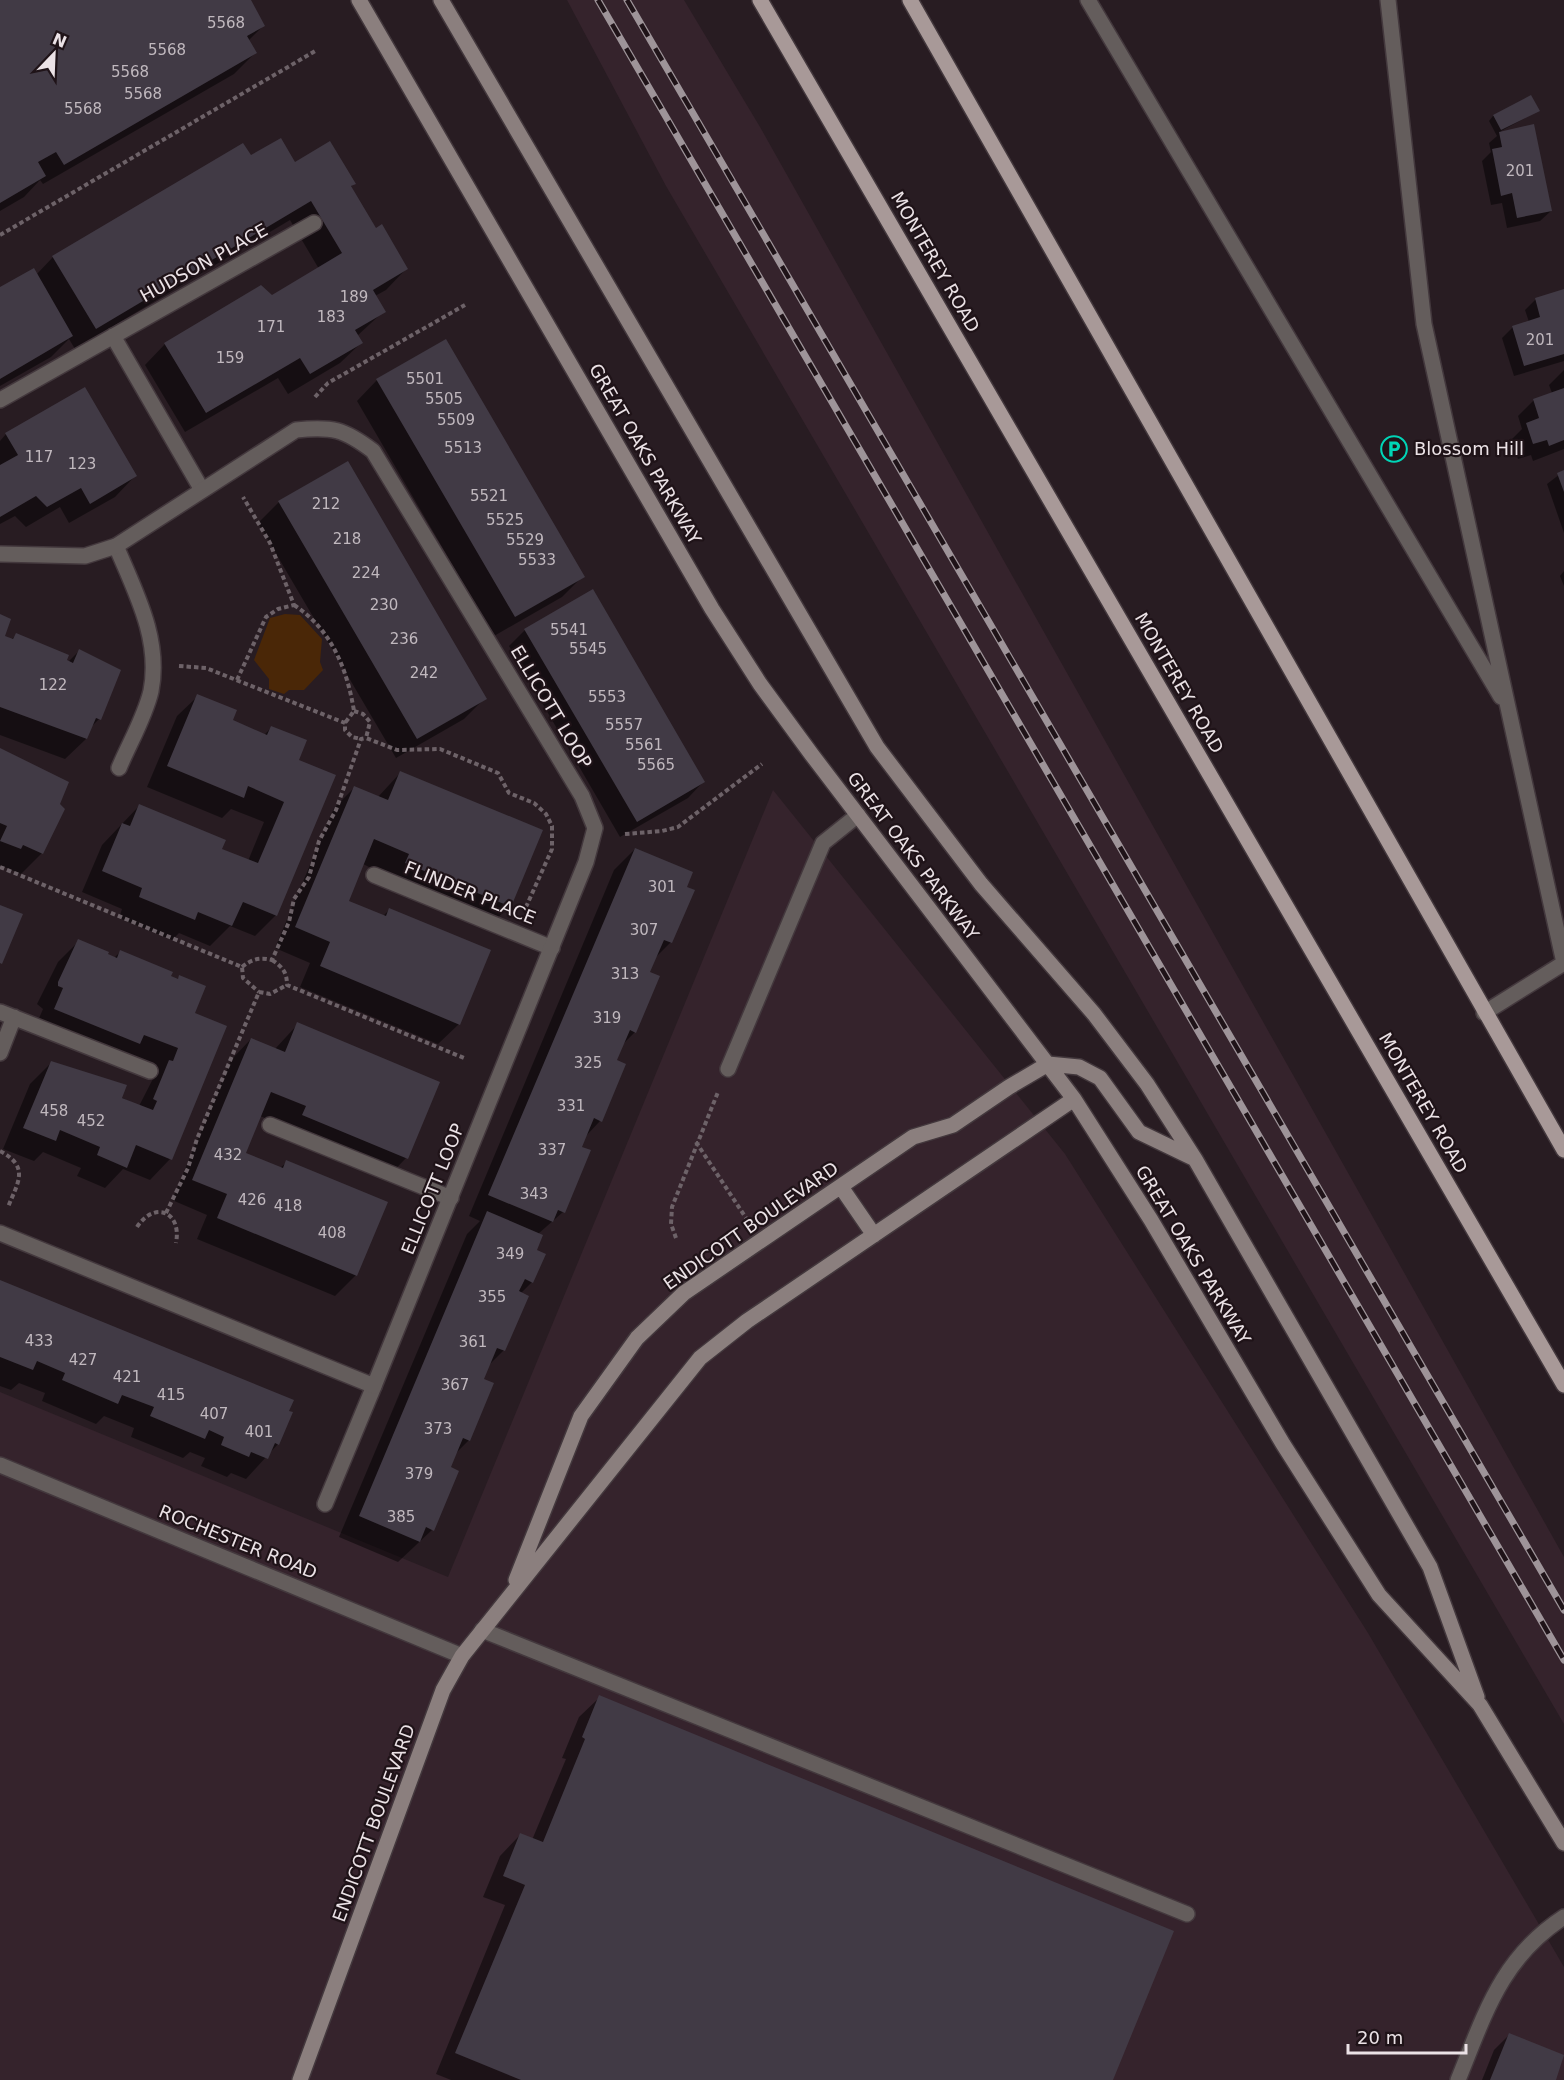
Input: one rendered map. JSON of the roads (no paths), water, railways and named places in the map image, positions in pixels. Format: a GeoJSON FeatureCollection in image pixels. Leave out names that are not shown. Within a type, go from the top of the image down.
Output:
{"type":"FeatureCollection","features":[{"type":"Feature","properties":{"kind":"main road","name":"GREAT OAKS PARKWAY"},"geometry":{"type":"LineString","coordinates":[[359,0],[712,609],[760,684],[1074,1099],[1151,1220],[1282,1444],[1379,1595],[1480,1705],[1564,1842]]}},
{"type":"Feature","properties":{"kind":"main road","name":"GREAT OAKS PARKWAY"},"geometry":{"type":"LineString","coordinates":[[441,0],[877,747],[981,884],[1094,1014],[1148,1084],[1195,1159],[1430,1567],[1480,1705]]}},
{"type":"Feature","properties":{"kind":"main road","name":"MONTEREY ROAD"},"geometry":{"type":"LineString","coordinates":[[760,0],[1564,1385]]}},
{"type":"Feature","properties":{"kind":"main road"},"geometry":{"type":"LineString","coordinates":[[910,0],[1564,1150]]}},
{"type":"Feature","properties":{"kind":"main road"},"geometry":{"type":"LineString","coordinates":[[1048,1064],[1079,1067],[1100,1078],[1139,1132],[1195,1159]]}},
{"type":"Feature","properties":{"kind":"main road","name":"ENDICOTT BOULEVARD"},"geometry":{"type":"LineString","coordinates":[[510,1594],[580,1416],[637,1338],[684,1293],[913,1137],[953,1125],[1048,1064]]}},
{"type":"Feature","properties":{"kind":"main road","name":"ENDICOTT BOULEVARD"},"geometry":{"type":"LineString","coordinates":[[300,2080],[443,1690],[462,1656],[510,1594],[700,1358],[747,1321],[1074,1099]]}},
{"type":"Feature","properties":{"kind":"main road"},"geometry":{"type":"LineString","coordinates":[[841,1187],[874,1234]]}},
{"type":"Feature","properties":{"kind":"street"},"geometry":{"type":"LineString","coordinates":[[1088,0],[1509,710]]}},
{"type":"Feature","properties":{"kind":"street"},"geometry":{"type":"LineString","coordinates":[[1388,0],[1424,324],[1564,963],[1484,1012]]}},
{"type":"Feature","properties":{"kind":"street","name":"HUDSON PLACE"},"geometry":{"type":"LineString","coordinates":[[0,400],[314,223]]}},
{"type":"Feature","properties":{"kind":"street"},"geometry":{"type":"LineString","coordinates":[[113,336],[202,490]]}},
{"type":"Feature","properties":{"kind":"street","name":"ELLICOTT LOOP"},"geometry":{"type":"LineString","coordinates":[[0,554],[85,556],[116,546],[296,430],[325,426],[351,434],[373,451],[582,796],[595,828],[586,862],[552,948],[325,1504]]}},
{"type":"Feature","properties":{"kind":"street"},"geometry":{"type":"LineString","coordinates":[[116,546],[144,611],[154,666],[150,694],[119,768]]}},
{"type":"Feature","properties":{"kind":"street"},"geometry":{"type":"LineString","coordinates":[[728,1069],[823,843],[858,815]]}},
{"type":"Feature","properties":{"kind":"street","name":"FLINDER PLACE"},"geometry":{"type":"LineString","coordinates":[[374,875],[552,948]]}},
{"type":"Feature","properties":{"kind":"street"},"geometry":{"type":"LineString","coordinates":[[0,1053],[7,1015],[150,1071]]}},
{"type":"Feature","properties":{"kind":"street"},"geometry":{"type":"LineString","coordinates":[[270,1125],[451,1198]]}},
{"type":"Feature","properties":{"kind":"street"},"geometry":{"type":"LineString","coordinates":[[0,1233],[374,1386]]}},
{"type":"Feature","properties":{"kind":"street","name":"ROCHESTER ROAD"},"geometry":{"type":"LineString","coordinates":[[0,1465],[462,1656]]}},
{"type":"Feature","properties":{"kind":"street"},"geometry":{"type":"LineString","coordinates":[[482,1630],[1186,1914]]}},
{"type":"Feature","properties":{"kind":"street"},"geometry":{"type":"LineString","coordinates":[[1458,2080],[1488,2008],[1514,1960],[1539,1934],[1564,1917]]}},
{"type":"Feature","properties":{"kind":"railway"},"geometry":{"type":"LineString","coordinates":[[598,0],[1564,1660]]}},
{"type":"Feature","properties":{"kind":"railway"},"geometry":{"type":"LineString","coordinates":[[627,0],[1564,1610]]}},
{"type":"Feature","properties":{"kind":"place","name":"Blossom Hill"},"geometry":{"type":"Point","coordinates":[1394,449]}}]}
